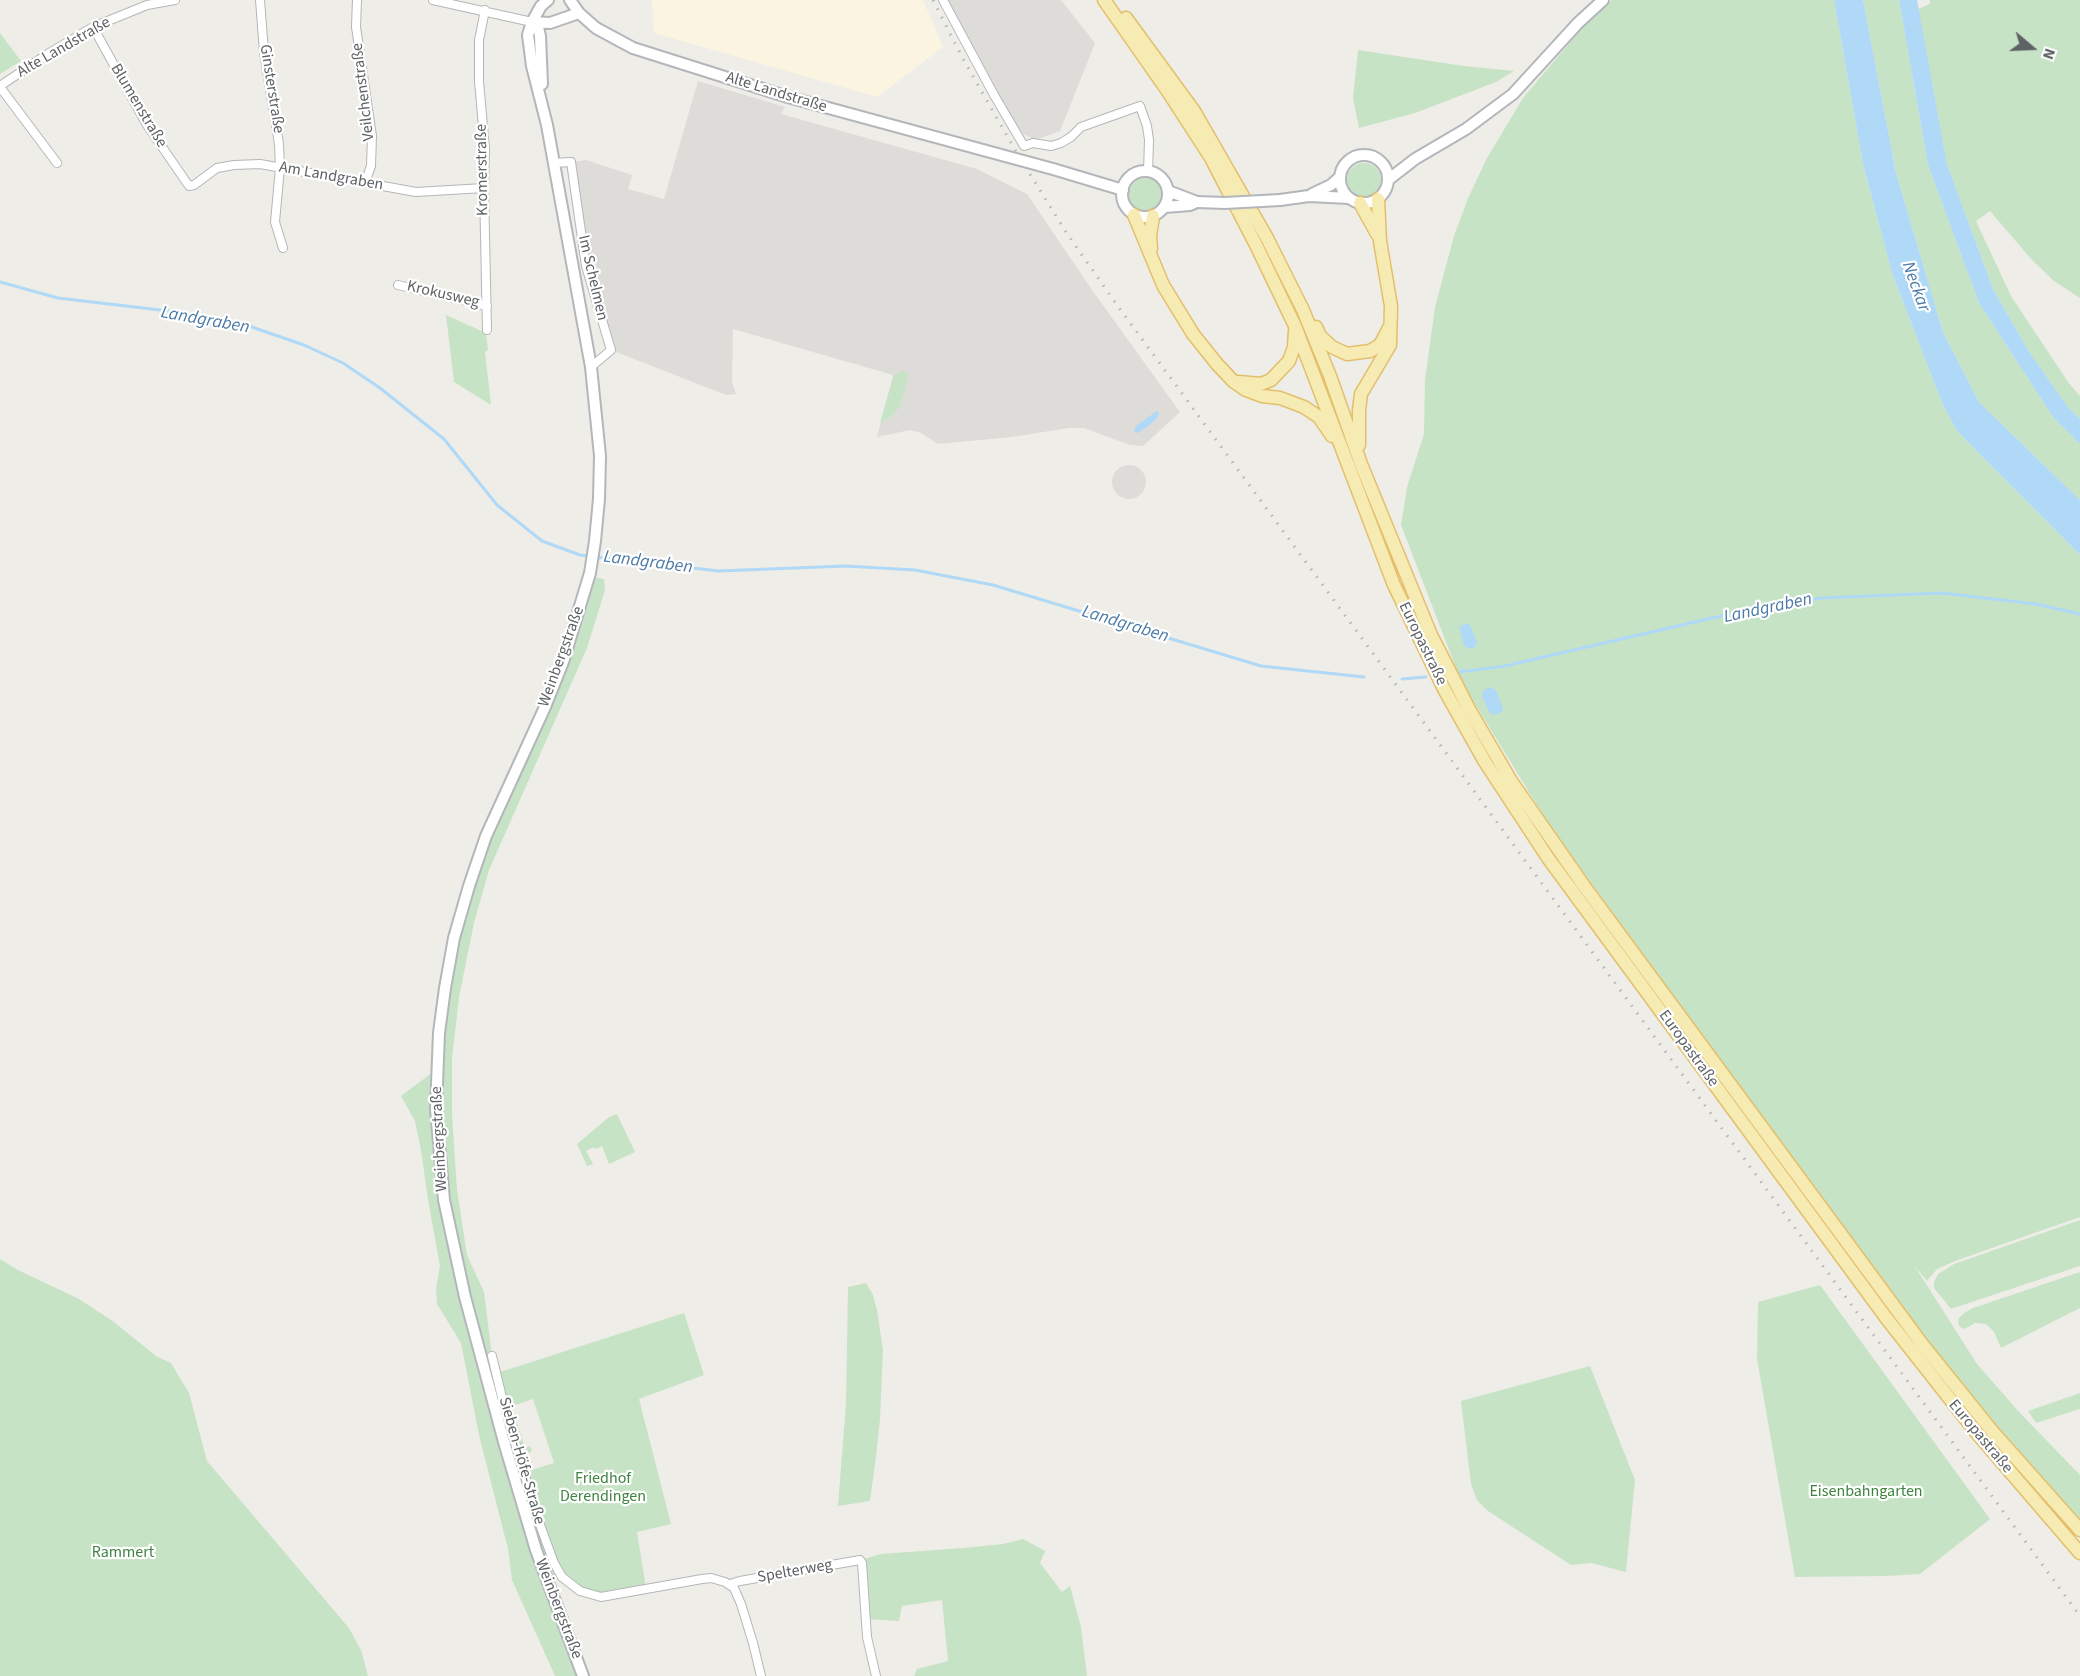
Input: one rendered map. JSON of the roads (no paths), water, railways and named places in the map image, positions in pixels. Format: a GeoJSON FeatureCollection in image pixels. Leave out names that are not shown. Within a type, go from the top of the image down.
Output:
{"type":"FeatureCollection","features":[{"type":"Feature","properties":{"kind":"main road"},"geometry":{"type":"LineString","coordinates":[[1104,0],[1167,90],[1210,158],[1295,326],[1345,455]]}},
{"type":"Feature","properties":{"kind":"main road"},"geometry":{"type":"LineString","coordinates":[[1110,0],[1149,48],[1194,111],[1268,239],[1330,376],[1361,464]]}},
{"type":"Feature","properties":{"kind":"main road"},"geometry":{"type":"LineString","coordinates":[[1354,200],[1380,241]]}},
{"type":"Feature","properties":{"kind":"main road"},"geometry":{"type":"LineString","coordinates":[[1361,464],[1358,432],[1361,394],[1390,345],[1392,323],[1380,241],[1378,200]]}},
{"type":"Feature","properties":{"kind":"main road"},"geometry":{"type":"LineString","coordinates":[[1134,214],[1163,285],[1193,334],[1217,364],[1233,381],[1246,390],[1304,406],[1319,417],[1345,455]]}},
{"type":"Feature","properties":{"kind":"main road"},"geometry":{"type":"LineString","coordinates":[[1152,260],[1150,236],[1153,216]]}},
{"type":"Feature","properties":{"kind":"main road"},"geometry":{"type":"LineString","coordinates":[[1302,310],[1311,317],[1320,336],[1332,347],[1347,354],[1370,351],[1380,345],[1392,323]]}},
{"type":"Feature","properties":{"kind":"main road"},"geometry":{"type":"LineString","coordinates":[[1233,381],[1261,384],[1271,380],[1289,361],[1294,347],[1295,326]]}},
{"type":"Feature","properties":{"kind":"main road","name":"Europastraße"},"geometry":{"type":"LineString","coordinates":[[1345,455],[1394,585],[1432,667],[1496,780],[1577,898],[1911,1351],[1976,1432],[2080,1553]]}},
{"type":"Feature","properties":{"kind":"main road","name":"Europastraße"},"geometry":{"type":"LineString","coordinates":[[1361,464],[1431,635],[1494,752],[1540,824],[1832,1224],[1953,1383],[2080,1530]]}},
{"type":"Feature","properties":{"kind":"street","name":"Alte Landstraße"},"geometry":{"type":"LineString","coordinates":[[0,86],[93,27],[147,4],[175,0]]}},
{"type":"Feature","properties":{"kind":"street","name":"Ginsterstraße"},"geometry":{"type":"LineString","coordinates":[[260,0],[264,52],[279,144],[280,168],[275,222],[283,248]]}},
{"type":"Feature","properties":{"kind":"street","name":"Veilchenstraße"},"geometry":{"type":"LineString","coordinates":[[357,0],[356,27],[372,136],[371,166],[365,183]]}},
{"type":"Feature","properties":{"kind":"street"},"geometry":{"type":"LineString","coordinates":[[433,0],[531,22],[550,23],[579,13]]}},
{"type":"Feature","properties":{"kind":"street","name":"Alte Landstraße"},"geometry":{"type":"LineString","coordinates":[[570,0],[579,13],[597,28],[613,38],[656,55],[788,97],[1123,190]]}},
{"type":"Feature","properties":{"kind":"street"},"geometry":{"type":"LineString","coordinates":[[943,0],[989,87],[1024,146],[1033,143],[1052,146],[1061,144],[1081,127],[1140,106],[1149,140],[1148,172]]}},
{"type":"Feature","properties":{"kind":"street"},"geometry":{"type":"LineString","coordinates":[[1388,180],[1415,159],[1466,129],[1514,94],[1578,23],[1603,0]]}},
{"type":"Feature","properties":{"kind":"street"},"geometry":{"type":"LineString","coordinates":[[544,2],[531,22],[528,35],[532,66],[547,125],[591,367]]}},
{"type":"Feature","properties":{"kind":"street","name":"Kromerstraße"},"geometry":{"type":"LineString","coordinates":[[485,10],[479,40],[479,81],[485,149],[487,330]]}},
{"type":"Feature","properties":{"kind":"street"},"geometry":{"type":"LineString","coordinates":[[531,22],[538,27],[540,36],[544,110]]}},
{"type":"Feature","properties":{"kind":"street"},"geometry":{"type":"LineString","coordinates":[[540,36],[550,23]]}},
{"type":"Feature","properties":{"kind":"street","name":"Blumenstraße"},"geometry":{"type":"LineString","coordinates":[[93,27],[147,125],[186,182]]}},
{"type":"Feature","properties":{"kind":"street"},"geometry":{"type":"LineString","coordinates":[[0,86],[57,163]]}},
{"type":"Feature","properties":{"kind":"street"},"geometry":{"type":"LineString","coordinates":[[1168,191],[1197,202],[1225,203],[1310,196],[1369,203],[1378,200],[1385,191],[1388,180],[1387,171],[1382,163],[1369,156],[1355,157],[1345,165],[1340,177],[1331,185],[1310,196]]}},
{"type":"Feature","properties":{"kind":"street"},"geometry":{"type":"LineString","coordinates":[[1382,163],[1415,159]]}},
{"type":"Feature","properties":{"kind":"street","name":"Im Schelmen"},"geometry":{"type":"LineString","coordinates":[[553,163],[571,162],[586,266],[611,350],[591,367]]}},
{"type":"Feature","properties":{"kind":"street","name":"Am Landgraben"},"geometry":{"type":"LineString","coordinates":[[186,182],[189,186],[194,185],[217,168],[260,164],[416,192],[484,188]]}},
{"type":"Feature","properties":{"kind":"street"},"geometry":{"type":"LineString","coordinates":[[1164,207],[1168,191],[1160,177],[1148,172],[1139,172],[1126,182],[1123,190],[1124,204],[1134,214],[1143,217],[1153,216],[1164,207],[1190,205],[1197,202]]}},
{"type":"Feature","properties":{"kind":"street"},"geometry":{"type":"LineString","coordinates":[[1340,177],[1342,188],[1354,200]]}},
{"type":"Feature","properties":{"kind":"street","name":"Krokusweg"},"geometry":{"type":"LineString","coordinates":[[398,285],[487,306]]}},
{"type":"Feature","properties":{"kind":"street","name":"Weinbergstraße"},"geometry":{"type":"LineString","coordinates":[[583,1676],[536,1550],[465,1297],[444,1200],[436,1109],[439,1033],[454,938],[486,836],[563,662],[590,573],[599,499],[600,456],[591,367]]}},
{"type":"Feature","properties":{"kind":"street","name":"Sieben-Höfe-Straße"},"geometry":{"type":"LineString","coordinates":[[492,1356],[516,1448],[542,1532],[562,1578],[572,1587],[601,1596],[702,1579],[719,1580],[730,1584]]}},
{"type":"Feature","properties":{"kind":"street","name":"Spelterweg"},"geometry":{"type":"LineString","coordinates":[[730,1584],[860,1560],[867,1636],[876,1676]]}},
{"type":"Feature","properties":{"kind":"street"},"geometry":{"type":"LineString","coordinates":[[730,1584],[744,1611],[761,1676]]}},
{"type":"Feature","properties":{"kind":"water","name":"Neckar"},"geometry":{"type":"Polygon","coordinates":[[[1834,0],[1863,0],[1896,173],[1943,332],[1979,402],[2080,500],[2080,555],[1957,431],[1942,403],[1892,273],[1863,164],[1834,0]]]}},
{"type":"Feature","properties":{"kind":"water"},"geometry":{"type":"Polygon","coordinates":[[[1899,0],[1917,0],[1947,164],[1993,289],[2028,350],[2067,406],[2080,419],[2080,444],[2053,417],[1979,303],[1928,165],[1899,0]]]}},
{"type":"Feature","properties":{"kind":"water"},"geometry":{"type":"Polygon","coordinates":[[[1157,411],[1159,413],[1157,418],[1151,424],[1138,433],[1135,432],[1137,425],[1157,411]]]}},
{"type":"Feature","properties":{"kind":"water"},"geometry":{"type":"Polygon","coordinates":[[[1469,623],[1477,642],[1471,649],[1464,646],[1459,626],[1469,623]]]}},
{"type":"Feature","properties":{"kind":"water"},"geometry":{"type":"Polygon","coordinates":[[[1489,687],[1496,690],[1503,708],[1502,712],[1493,715],[1489,712],[1482,696],[1483,691],[1489,687]]]}},
{"type":"Feature","properties":{"kind":"waterway","name":"Landgraben"},"geometry":{"type":"LineString","coordinates":[[0,282],[58,298],[177,312],[243,324],[304,345],[343,363],[380,388],[444,439],[497,505],[542,541],[589,556]]}},
{"type":"Feature","properties":{"kind":"waterway","name":"Landgraben"},"geometry":{"type":"LineString","coordinates":[[596,557],[719,571],[845,566],[915,570],[993,585],[1261,666],[1364,677]]}},
{"type":"Feature","properties":{"kind":"waterway","name":"Landgraben"},"geometry":{"type":"LineString","coordinates":[[1459,672],[1505,666],[1712,618],[1821,598],[1942,593],[2036,604],[2080,614]]}},
{"type":"Feature","properties":{"kind":"waterway","name":"Landgraben"},"geometry":{"type":"LineString","coordinates":[[1402,679],[1426,677]]}},
{"type":"Feature","properties":{"kind":"railway"},"geometry":{"type":"LineString","coordinates":[[933,0],[962,57],[1018,155],[1066,232],[1117,305],[2080,1616]]}},
{"type":"Feature","properties":{"kind":"park label","name":"Friedhof Derendingen"},"geometry":{"type":"Point","coordinates":[603,1488]}},
{"type":"Feature","properties":{"kind":"park label","name":"Eisenbahngarten"},"geometry":{"type":"Point","coordinates":[1866,1492]}},
{"type":"Feature","properties":{"kind":"park label","name":"Rammert"},"geometry":{"type":"Point","coordinates":[123,1553]}}]}
